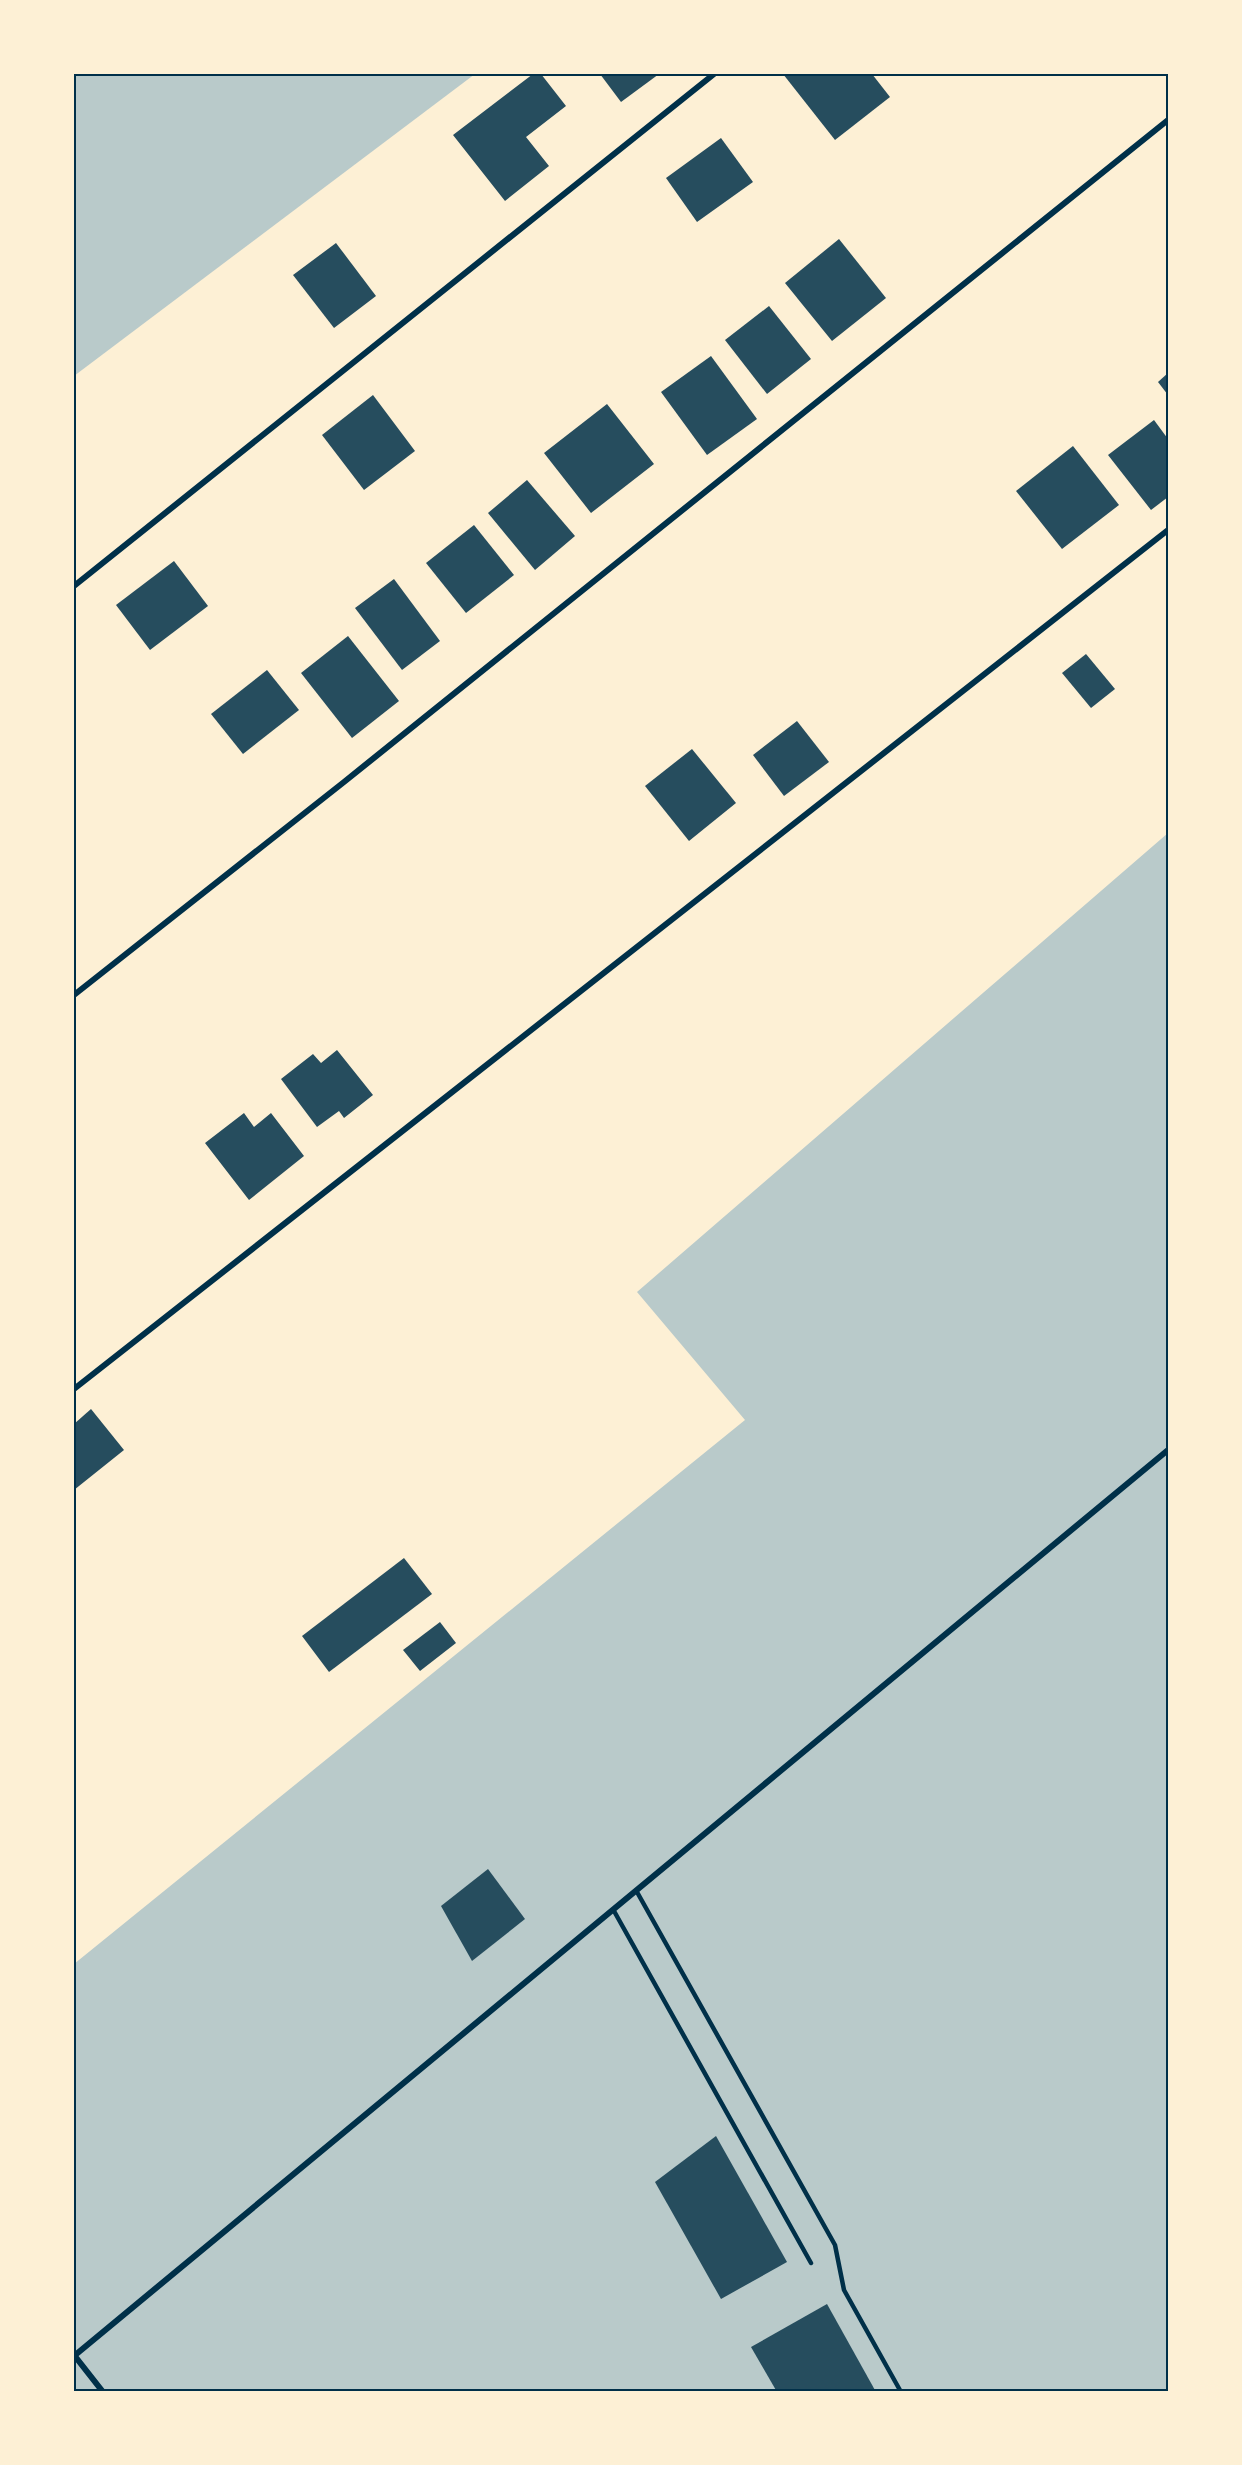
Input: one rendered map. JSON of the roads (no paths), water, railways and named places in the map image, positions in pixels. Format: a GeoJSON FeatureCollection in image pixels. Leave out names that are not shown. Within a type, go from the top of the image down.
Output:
{"type":"FeatureCollection","features":[{"type":"Feature","properties":{"kind":"street"},"geometry":{"type":"LineString","coordinates":[[74,586],[714,74]]}},
{"type":"Feature","properties":{"kind":"street"},"geometry":{"type":"LineString","coordinates":[[74,995],[354,774],[1168,120]]}},
{"type":"Feature","properties":{"kind":"street"},"geometry":{"type":"LineString","coordinates":[[74,1389],[1168,530]]}},
{"type":"Feature","properties":{"kind":"street"},"geometry":{"type":"LineString","coordinates":[[103,2391],[74,2355],[637,1892],[1168,1450]]}},
{"type":"Feature","properties":{"kind":"lane"},"geometry":{"type":"LineString","coordinates":[[637,1892],[835,2245],[844,2290],[901,2391]]}},
{"type":"Feature","properties":{"kind":"lane"},"geometry":{"type":"LineString","coordinates":[[614,1911],[811,2263]]}}]}
